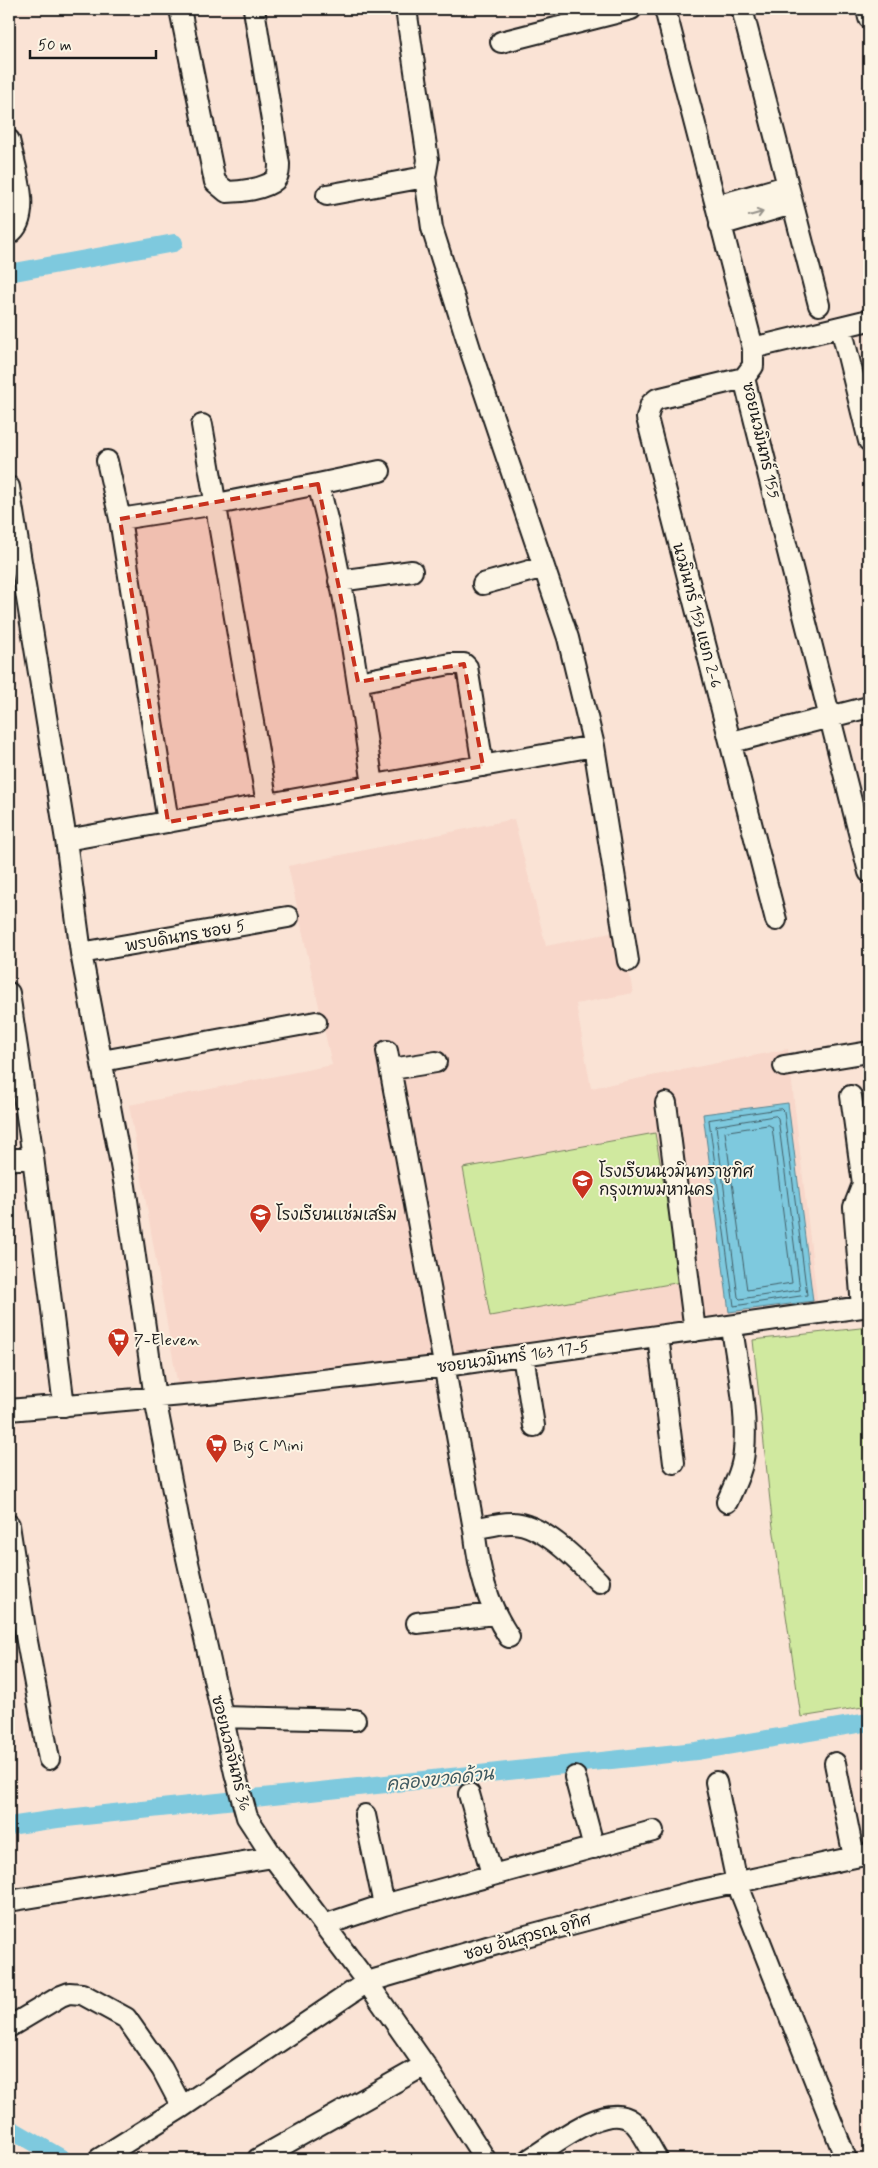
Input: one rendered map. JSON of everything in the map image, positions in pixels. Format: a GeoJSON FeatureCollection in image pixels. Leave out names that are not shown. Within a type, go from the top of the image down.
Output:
{"type":"FeatureCollection","features":[{"type":"Feature","properties":{"kind":"street"},"geometry":{"type":"LineString","coordinates":[[180,9],[215,182],[227,192],[266,185],[274,180],[280,164],[254,9]]}},
{"type":"Feature","properties":{"kind":"street"},"geometry":{"type":"LineString","coordinates":[[406,9],[428,160],[425,177],[432,228],[472,355],[568,638],[594,746],[628,961]]}},
{"type":"Feature","properties":{"kind":"street"},"geometry":{"type":"LineString","coordinates":[[501,42],[631,9]]}},
{"type":"Feature","properties":{"kind":"street","name":"ซอยนวมินทร์ 155"},"geometry":{"type":"LineString","coordinates":[[666,9],[753,348],[753,366],[744,378],[869,872]]}},
{"type":"Feature","properties":{"kind":"street"},"geometry":{"type":"LineString","coordinates":[[742,9],[818,305]]}},
{"type":"Feature","properties":{"kind":"street"},"geometry":{"type":"LineString","coordinates":[[867,9],[869,18]]}},
{"type":"Feature","properties":{"kind":"street"},"geometry":{"type":"LineString","coordinates":[[9,140],[22,208],[19,222],[9,234]]}},
{"type":"Feature","properties":{"kind":"street"},"geometry":{"type":"LineString","coordinates":[[327,195],[425,177]]}},
{"type":"Feature","properties":{"kind":"street"},"geometry":{"type":"LineString","coordinates":[[718,215],[790,195]]}},
{"type":"Feature","properties":{"kind":"street"},"geometry":{"type":"LineString","coordinates":[[753,348],[869,320]]}},
{"type":"Feature","properties":{"kind":"street"},"geometry":{"type":"LineString","coordinates":[[841,327],[869,441]]}},
{"type":"Feature","properties":{"kind":"street","name":"นวมินทร์ 153 แยก 2-6"},"geometry":{"type":"LineString","coordinates":[[744,378],[657,399],[650,404],[647,418],[732,742],[776,920]]}},
{"type":"Feature","properties":{"kind":"street"},"geometry":{"type":"LineString","coordinates":[[202,425],[267,804]]}},
{"type":"Feature","properties":{"kind":"street"},"geometry":{"type":"LineString","coordinates":[[107,461],[120,520],[168,822]]}},
{"type":"Feature","properties":{"kind":"street"},"geometry":{"type":"LineString","coordinates":[[120,520],[217,504],[380,471]]}},
{"type":"Feature","properties":{"kind":"street"},"geometry":{"type":"LineString","coordinates":[[318,484],[328,519],[358,682],[373,785]]}},
{"type":"Feature","properties":{"kind":"street","name":"ซอยนวลจันทร์ 36"},"geometry":{"type":"LineString","coordinates":[[9,487],[66,840],[81,953],[125,1186],[155,1398],[180,1527],[235,1773],[247,1817],[273,1857],[367,1982],[425,2065],[485,2159]]}},
{"type":"Feature","properties":{"kind":"street"},"geometry":{"type":"LineString","coordinates":[[483,584],[544,567]]}},
{"type":"Feature","properties":{"kind":"street"},"geometry":{"type":"LineString","coordinates":[[339,581],[412,570]]}},
{"type":"Feature","properties":{"kind":"street"},"geometry":{"type":"LineString","coordinates":[[358,682],[450,664],[464,664],[467,667],[483,766]]}},
{"type":"Feature","properties":{"kind":"street"},"geometry":{"type":"LineString","coordinates":[[732,742],[869,707]]}},
{"type":"Feature","properties":{"kind":"street"},"geometry":{"type":"LineString","coordinates":[[66,840],[594,746]]}},
{"type":"Feature","properties":{"kind":"street","name":"พรบดินทร ซอย 5"},"geometry":{"type":"LineString","coordinates":[[81,953],[288,917]]}},
{"type":"Feature","properties":{"kind":"street"},"geometry":{"type":"LineString","coordinates":[[9,993],[33,1157],[64,1406]]}},
{"type":"Feature","properties":{"kind":"street"},"geometry":{"type":"LineString","coordinates":[[102,1061],[316,1022]]}},
{"type":"Feature","properties":{"kind":"street"},"geometry":{"type":"LineString","coordinates":[[784,1066],[869,1052]]}},
{"type":"Feature","properties":{"kind":"street"},"geometry":{"type":"LineString","coordinates":[[436,1062],[390,1060],[478,1558],[494,1614],[509,1637]]}},
{"type":"Feature","properties":{"kind":"street"},"geometry":{"type":"LineString","coordinates":[[851,1096],[866,1189],[862,1206],[866,1307]]}},
{"type":"Feature","properties":{"kind":"street"},"geometry":{"type":"LineString","coordinates":[[666,1102],[696,1332]]}},
{"type":"Feature","properties":{"kind":"street"},"geometry":{"type":"LineString","coordinates":[[9,1160],[33,1157]]}},
{"type":"Feature","properties":{"kind":"street","name":"ซอยนวมินทร์ 163 17-5"},"geometry":{"type":"LineString","coordinates":[[9,1410],[155,1398],[445,1366],[866,1307]]}},
{"type":"Feature","properties":{"kind":"street"},"geometry":{"type":"LineString","coordinates":[[727,1502],[740,1472],[744,1452],[745,1426],[732,1327]]}},
{"type":"Feature","properties":{"kind":"street"},"geometry":{"type":"LineString","coordinates":[[658,1336],[674,1463]]}},
{"type":"Feature","properties":{"kind":"street"},"geometry":{"type":"LineString","coordinates":[[523,1355],[534,1426]]}},
{"type":"Feature","properties":{"kind":"street"},"geometry":{"type":"LineString","coordinates":[[474,1528],[512,1522],[527,1525],[562,1547],[599,1582]]}},
{"type":"Feature","properties":{"kind":"street"},"geometry":{"type":"LineString","coordinates":[[9,1525],[17,1633],[49,1759]]}},
{"type":"Feature","properties":{"kind":"street"},"geometry":{"type":"LineString","coordinates":[[417,1623],[494,1614]]}},
{"type":"Feature","properties":{"kind":"street"},"geometry":{"type":"LineString","coordinates":[[223,1717],[355,1720]]}},
{"type":"Feature","properties":{"kind":"street"},"geometry":{"type":"LineString","coordinates":[[835,1763],[862,1856]]}},
{"type":"Feature","properties":{"kind":"street"},"geometry":{"type":"LineString","coordinates":[[574,1777],[594,1848]]}},
{"type":"Feature","properties":{"kind":"street"},"geometry":{"type":"LineString","coordinates":[[716,1782],[737,1883],[846,2159]]}},
{"type":"Feature","properties":{"kind":"street"},"geometry":{"type":"LineString","coordinates":[[469,1794],[492,1874]]}},
{"type":"Feature","properties":{"kind":"street"},"geometry":{"type":"LineString","coordinates":[[365,1815],[384,1905]]}},
{"type":"Feature","properties":{"kind":"street"},"geometry":{"type":"LineString","coordinates":[[324,1925],[384,1905],[492,1874],[653,1831]]}},
{"type":"Feature","properties":{"kind":"street","name":"ซอย อ้นสุวรณ อุทิศ"},"geometry":{"type":"LineString","coordinates":[[99,2159],[182,2107],[367,1982],[511,1940],[688,1893],[862,1856]]}},
{"type":"Feature","properties":{"kind":"street"},"geometry":{"type":"LineString","coordinates":[[9,1900],[273,1857]]}},
{"type":"Feature","properties":{"kind":"street"},"geometry":{"type":"LineString","coordinates":[[9,2027],[61,1996],[69,1993],[82,1994],[126,2018],[162,2069],[182,2107]]}},
{"type":"Feature","properties":{"kind":"street"},"geometry":{"type":"LineString","coordinates":[[258,2159],[425,2065]]}},
{"type":"Feature","properties":{"kind":"street"},"geometry":{"type":"LineString","coordinates":[[530,2159],[576,2130],[602,2117],[613,2114],[625,2116],[634,2122],[657,2159]]}},
{"type":"Feature","properties":{"kind":"highlighted area"},"geometry":{"type":"Polygon","coordinates":[[[318,484],[358,682],[464,664],[483,766],[168,822],[120,519],[318,484]]]}},
{"type":"Feature","properties":{"kind":"shaded area","name":"โรงเรียนนวมินทราชูทิศ กรุงเทพมหานคร"},"geometry":{"type":"Polygon","coordinates":[[[514,819],[546,946],[621,931],[633,993],[576,1004],[591,1088],[788,1049],[818,1308],[399,1362],[178,1387],[129,1105],[332,1065],[288,866],[514,819]]]}},
{"type":"Feature","properties":{"kind":"green space"},"geometry":{"type":"Polygon","coordinates":[[[655,1133],[681,1282],[490,1316],[463,1168],[655,1133]]]}},
{"type":"Feature","properties":{"kind":"green space"},"geometry":{"type":"Polygon","coordinates":[[[869,1327],[869,1706],[801,1717],[772,1520],[753,1340],[869,1327]]]}},
{"type":"Feature","properties":{"kind":"water"},"geometry":{"type":"Polygon","coordinates":[[[788,1103],[813,1301],[729,1312],[703,1114],[788,1103]]]}},
{"type":"Feature","properties":{"kind":"waterway"},"geometry":{"type":"LineString","coordinates":[[9,273],[174,243]]}},
{"type":"Feature","properties":{"kind":"waterway","name":"คลองขวดด้วน"},"geometry":{"type":"LineString","coordinates":[[9,1826],[57,1819],[696,1751],[869,1722]]}},
{"type":"Feature","properties":{"kind":"waterway"},"geometry":{"type":"LineString","coordinates":[[9,2128],[63,2159]]}},
{"type":"Feature","properties":{"kind":"place","name":"โรงเรียนนวมินทราชูทิศ กรุงเทพมหานคร"},"geometry":{"type":"Point","coordinates":[583,1199]}},
{"type":"Feature","properties":{"kind":"place","name":"โรงเรียนแช่มเสริม"},"geometry":{"type":"Point","coordinates":[260,1233]}},
{"type":"Feature","properties":{"kind":"place","name":"7-Eleven"},"geometry":{"type":"Point","coordinates":[118,1358]}},
{"type":"Feature","properties":{"kind":"place","name":"Big C Mini"},"geometry":{"type":"Point","coordinates":[217,1464]}}]}
